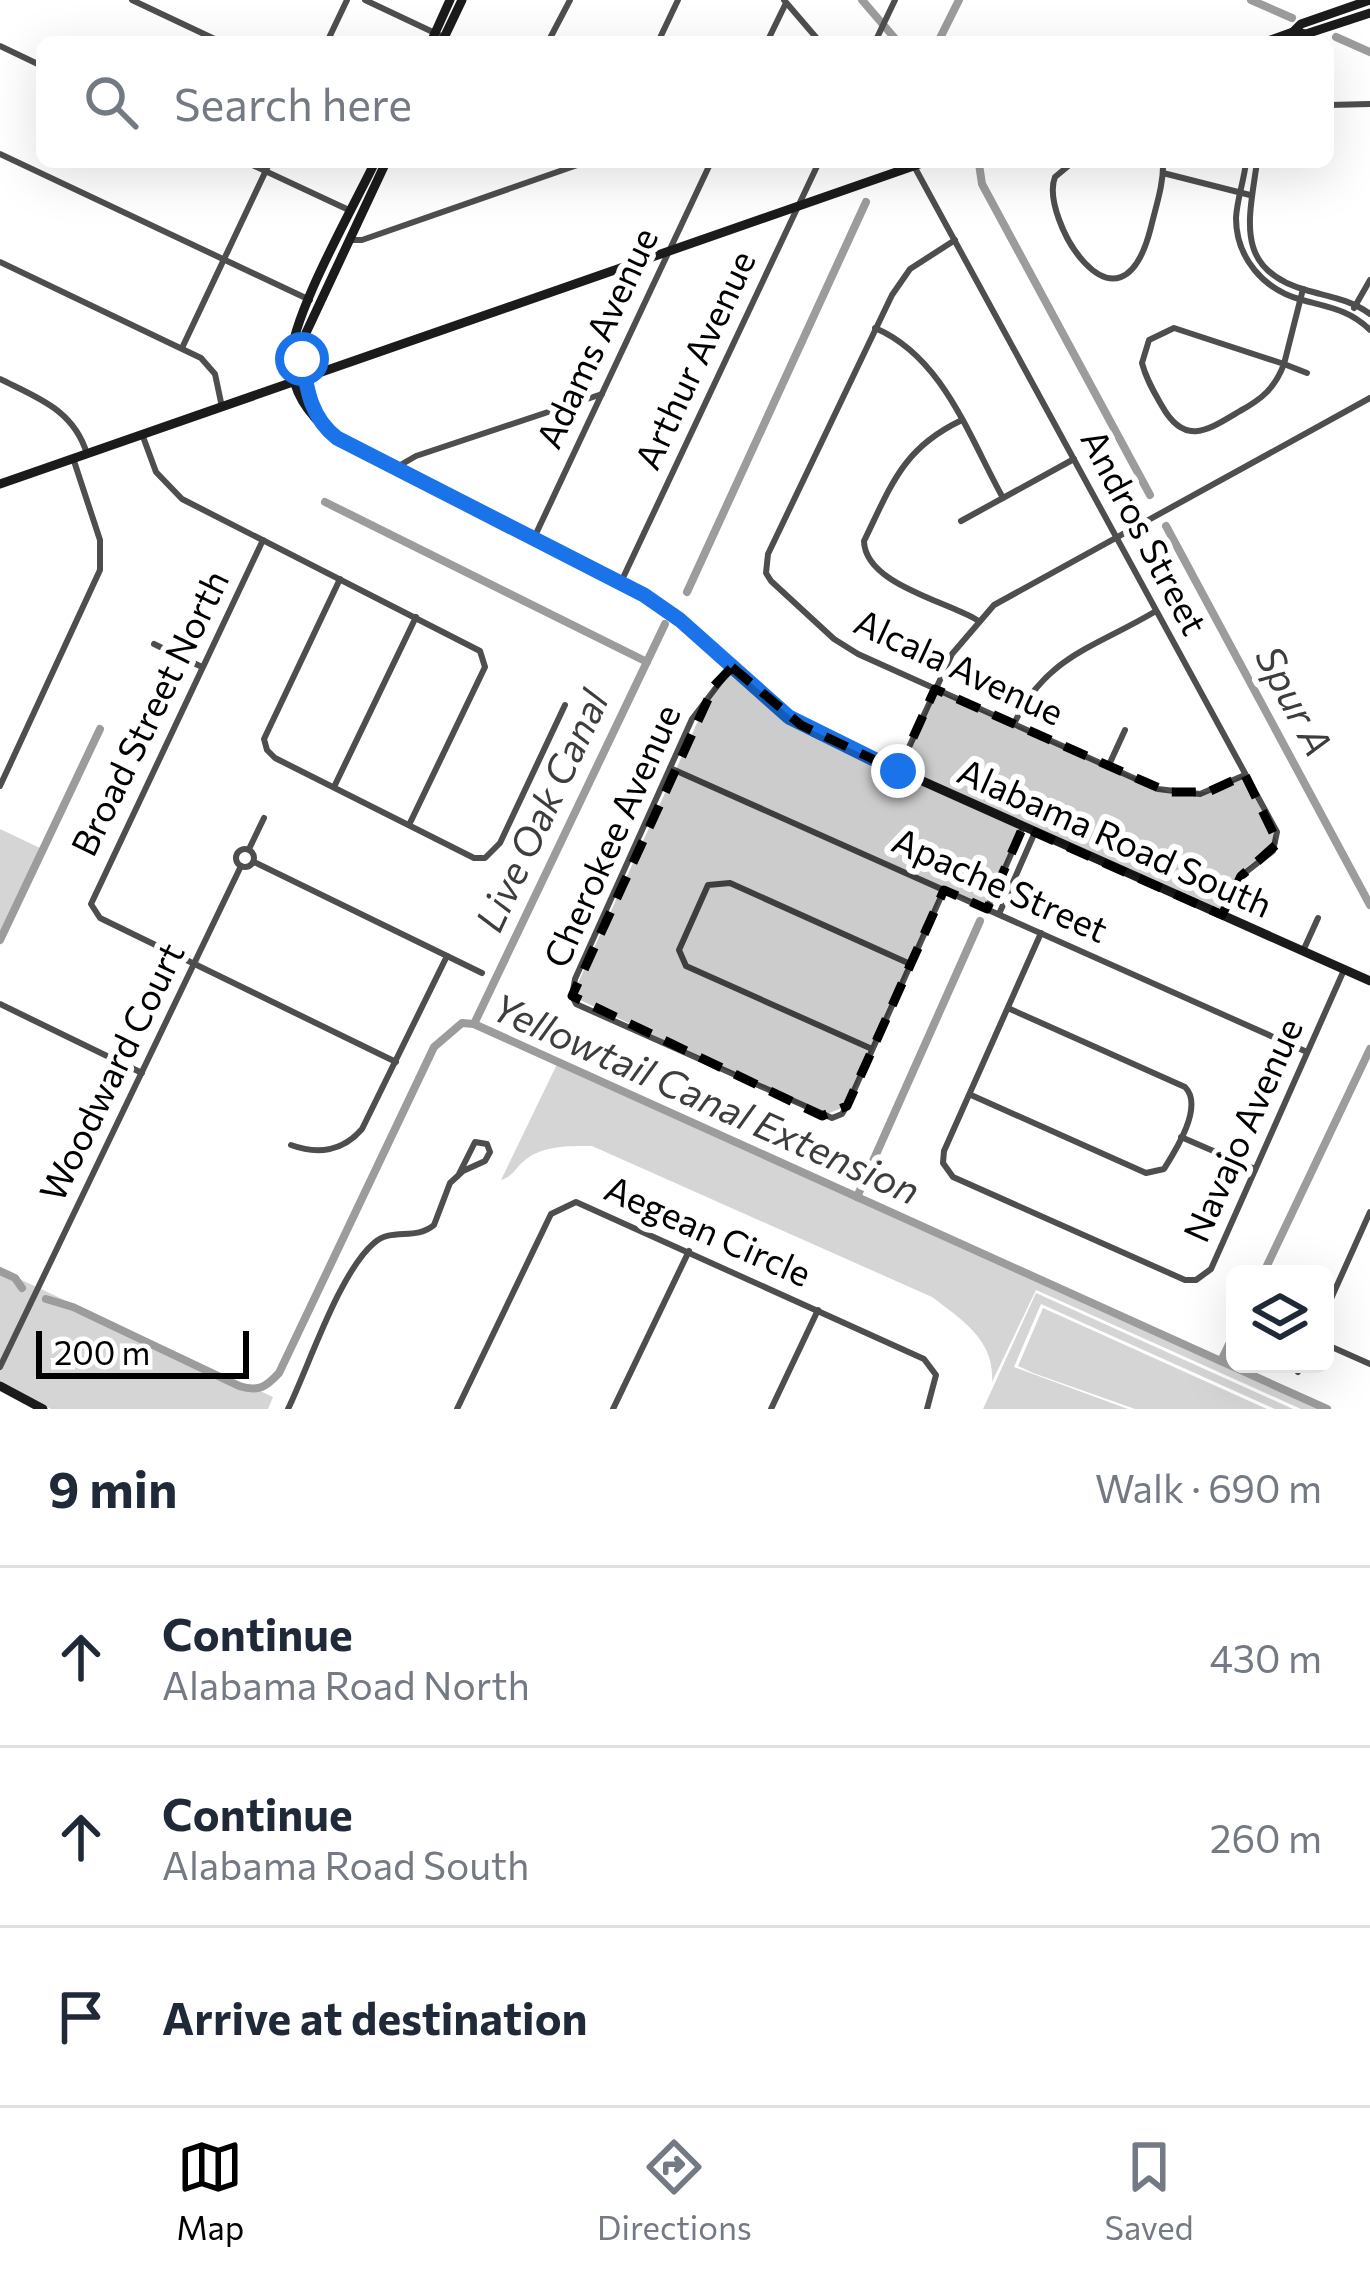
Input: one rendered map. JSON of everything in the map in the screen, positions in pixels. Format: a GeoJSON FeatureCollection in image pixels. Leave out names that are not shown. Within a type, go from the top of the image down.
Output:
{"type":"FeatureCollection","features":[{"type":"Feature","properties":{"kind":"main road"},"geometry":{"type":"LineString","coordinates":[[442,36],[451,0]]}},
{"type":"Feature","properties":{"kind":"main road"},"geometry":{"type":"LineString","coordinates":[[443,36],[462,0]]}},
{"type":"Feature","properties":{"kind":"main road"},"geometry":{"type":"LineString","coordinates":[[1282,36],[1301,24],[1370,0]]}},
{"type":"Feature","properties":{"kind":"main road"},"geometry":{"type":"LineString","coordinates":[[1293,32],[1306,34],[1370,14]]}},
{"type":"Feature","properties":{"kind":"main road"},"geometry":{"type":"LineString","coordinates":[[300,381],[292,351],[310,300],[372,168]]}},
{"type":"Feature","properties":{"kind":"main road"},"geometry":{"type":"LineString","coordinates":[[300,381],[305,335],[383,168]]}},
{"type":"Feature","properties":{"kind":"main road"},"geometry":{"type":"LineString","coordinates":[[0,484],[908,168]]}},
{"type":"Feature","properties":{"kind":"main road","name":"Alabama Road South"},"geometry":{"type":"LineString","coordinates":[[300,381],[319,423],[337,438],[669,611],[802,725],[1370,981]]}},
{"type":"Feature","properties":{"kind":"main road"},"geometry":{"type":"LineString","coordinates":[[0,1386],[43,1409]]}},
{"type":"Feature","properties":{"kind":"street"},"geometry":{"type":"LineString","coordinates":[[132,0],[207,36]]}},
{"type":"Feature","properties":{"kind":"street"},"geometry":{"type":"LineString","coordinates":[[330,36],[346,0]]}},
{"type":"Feature","properties":{"kind":"street"},"geometry":{"type":"LineString","coordinates":[[365,0],[435,36]]}},
{"type":"Feature","properties":{"kind":"street"},"geometry":{"type":"LineString","coordinates":[[551,36],[570,0]]}},
{"type":"Feature","properties":{"kind":"street"},"geometry":{"type":"LineString","coordinates":[[661,36],[678,0]]}},
{"type":"Feature","properties":{"kind":"street"},"geometry":{"type":"LineString","coordinates":[[878,36],[895,0]]}},
{"type":"Feature","properties":{"kind":"street"},"geometry":{"type":"LineString","coordinates":[[770,36],[785,1],[815,36]]}},
{"type":"Feature","properties":{"kind":"street"},"geometry":{"type":"LineString","coordinates":[[0,46],[36,63]]}},
{"type":"Feature","properties":{"kind":"street"},"geometry":{"type":"LineString","coordinates":[[1334,105],[1370,104]]}},
{"type":"Feature","properties":{"kind":"street"},"geometry":{"type":"LineString","coordinates":[[0,154],[310,300]]}},
{"type":"Feature","properties":{"kind":"street"},"geometry":{"type":"LineString","coordinates":[[257,168],[351,211]]}},
{"type":"Feature","properties":{"kind":"street"},"geometry":{"type":"LineString","coordinates":[[182,349],[267,168]]}},
{"type":"Feature","properties":{"kind":"street"},"geometry":{"type":"LineString","coordinates":[[350,240],[362,240],[569,168]]}},
{"type":"Feature","properties":{"kind":"street","name":"Adams Avenue"},"geometry":{"type":"LineString","coordinates":[[534,538],[707,168]]}},
{"type":"Feature","properties":{"kind":"street","name":"Arthur Avenue"},"geometry":{"type":"LineString","coordinates":[[621,582],[816,168]]}},
{"type":"Feature","properties":{"kind":"street","name":"Andros Street"},"geometry":{"type":"LineString","coordinates":[[922,168],[955,240],[1276,832],[1273,851],[1241,876],[1222,915]]}},
{"type":"Feature","properties":{"kind":"street"},"geometry":{"type":"LineString","coordinates":[[1066,168],[1055,177],[1053,205],[1085,264],[1107,278],[1126,276],[1140,262],[1163,168]]}},
{"type":"Feature","properties":{"kind":"street"},"geometry":{"type":"LineString","coordinates":[[1245,168],[1237,232],[1250,264],[1273,288],[1350,314],[1370,330]]}},
{"type":"Feature","properties":{"kind":"street"},"geometry":{"type":"LineString","coordinates":[[1256,168],[1247,220],[1260,259],[1280,279],[1356,304],[1370,314]]}},
{"type":"Feature","properties":{"kind":"street"},"geometry":{"type":"LineString","coordinates":[[1163,173],[1250,195]]}},
{"type":"Feature","properties":{"kind":"street","name":"Alcala Avenue"},"geometry":{"type":"LineString","coordinates":[[955,240],[904,275],[768,554],[766,573],[848,649],[1108,766],[1177,794],[1208,792],[1245,775]]}},
{"type":"Feature","properties":{"kind":"street"},"geometry":{"type":"LineString","coordinates":[[0,262],[210,365],[223,407]]}},
{"type":"Feature","properties":{"kind":"street"},"geometry":{"type":"LineString","coordinates":[[1350,314],[1370,280]]}},
{"type":"Feature","properties":{"kind":"street"},"geometry":{"type":"LineString","coordinates":[[1304,290],[1284,364],[1274,386],[1257,402],[1213,427],[1190,431],[1170,419],[1142,363],[1149,340],[1174,328],[1284,364],[1307,373]]}},
{"type":"Feature","properties":{"kind":"street"},"geometry":{"type":"LineString","coordinates":[[875,328],[922,358],[1003,498]]}},
{"type":"Feature","properties":{"kind":"street"},"geometry":{"type":"LineString","coordinates":[[0,379],[66,413],[79,431],[86,454]]}},
{"type":"Feature","properties":{"kind":"street"},"geometry":{"type":"LineString","coordinates":[[395,468],[436,449],[602,394]]}},
{"type":"Feature","properties":{"kind":"street"},"geometry":{"type":"LineString","coordinates":[[898,771],[952,654],[977,620],[1016,590],[1370,398]]}},
{"type":"Feature","properties":{"kind":"street"},"geometry":{"type":"LineString","coordinates":[[961,421],[927,439],[904,463],[864,541],[864,550],[873,565],[890,578],[977,620]]}},
{"type":"Feature","properties":{"kind":"street"},"geometry":{"type":"LineString","coordinates":[[142,434],[156,472],[173,492],[479,651],[485,665],[409,825]]}},
{"type":"Feature","properties":{"kind":"street"},"geometry":{"type":"LineString","coordinates":[[0,786],[100,569],[100,540],[73,458]]}},
{"type":"Feature","properties":{"kind":"street"},"geometry":{"type":"LineString","coordinates":[[961,521],[1074,459]]}},
{"type":"Feature","properties":{"kind":"street","name":"Broad Street North"},"geometry":{"type":"LineString","coordinates":[[194,964],[100,918],[93,910],[92,897],[263,540]]}},
{"type":"Feature","properties":{"kind":"street"},"geometry":{"type":"LineString","coordinates":[[340,578],[264,740],[275,758],[474,858],[485,858],[500,843],[565,705]]}},
{"type":"Feature","properties":{"kind":"street"},"geometry":{"type":"LineString","coordinates":[[1014,724],[1045,675],[1156,611]]}},
{"type":"Feature","properties":{"kind":"street"},"geometry":{"type":"LineString","coordinates":[[334,787],[416,617]]}},
{"type":"Feature","properties":{"kind":"street"},"geometry":{"type":"LineString","coordinates":[[154,644],[202,667]]}},
{"type":"Feature","properties":{"kind":"street","name":"Cherokee Avenue"},"geometry":{"type":"LineString","coordinates":[[732,667],[697,710],[670,768],[575,979],[572,996],[576,1004],[832,1118],[847,1106],[944,890]]}},
{"type":"Feature","properties":{"kind":"street"},"geometry":{"type":"LineString","coordinates":[[1108,766],[1125,730]]}},
{"type":"Feature","properties":{"kind":"street","name":"Apache Street"},"geometry":{"type":"LineString","coordinates":[[670,768],[1307,1052]]}},
{"type":"Feature","properties":{"kind":"street"},"geometry":{"type":"LineString","coordinates":[[264,818],[249,849],[254,862],[482,973]]}},
{"type":"Feature","properties":{"kind":"street"},"geometry":{"type":"LineString","coordinates":[[987,909],[1023,827]]}},
{"type":"Feature","properties":{"kind":"street"},"geometry":{"type":"LineString","coordinates":[[999,914],[1035,832]]}},
{"type":"Feature","properties":{"kind":"street","name":"Woodward Court"},"geometry":{"type":"LineString","coordinates":[[0,1367],[241,866],[238,853],[249,849]]}},
{"type":"Feature","properties":{"kind":"street"},"geometry":{"type":"LineString","coordinates":[[241,866],[254,862]]}},
{"type":"Feature","properties":{"kind":"street"},"geometry":{"type":"LineString","coordinates":[[872,1049],[686,966],[679,950],[702,893],[718,881],[730,883],[910,964]]}},
{"type":"Feature","properties":{"kind":"street"},"geometry":{"type":"LineString","coordinates":[[1303,951],[1318,918]]}},
{"type":"Feature","properties":{"kind":"street","name":"Navajo Avenue"},"geometry":{"type":"LineString","coordinates":[[1041,933],[944,1151],[947,1172],[1185,1280],[1196,1280],[1210,1269],[1344,969]]}},
{"type":"Feature","properties":{"kind":"street"},"geometry":{"type":"LineString","coordinates":[[291,1145],[321,1151],[348,1144],[362,1129],[447,956]]}},
{"type":"Feature","properties":{"kind":"street"},"geometry":{"type":"LineString","coordinates":[[194,964],[396,1062]]}},
{"type":"Feature","properties":{"kind":"street"},"geometry":{"type":"LineString","coordinates":[[0,1004],[142,1073]]}},
{"type":"Feature","properties":{"kind":"street"},"geometry":{"type":"LineString","coordinates":[[970,1095],[1146,1173],[1164,1169],[1180,1137],[1193,1104],[1185,1087],[1009,1008]]}},
{"type":"Feature","properties":{"kind":"street"},"geometry":{"type":"LineString","coordinates":[[1180,1137],[1255,1169]]}},
{"type":"Feature","properties":{"kind":"street"},"geometry":{"type":"LineString","coordinates":[[288,1409],[344,1289],[370,1246],[391,1234],[426,1232],[439,1215],[443,1193],[458,1176],[485,1161],[490,1152],[487,1144],[470,1146],[458,1176]]}},
{"type":"Feature","properties":{"kind":"street","name":"Aegean Circle"},"geometry":{"type":"LineString","coordinates":[[457,1409],[557,1208],[575,1202],[924,1359],[936,1375],[927,1409]]}},
{"type":"Feature","properties":{"kind":"street"},"geometry":{"type":"LineString","coordinates":[[1334,1292],[1370,1212]]}},
{"type":"Feature","properties":{"kind":"street"},"geometry":{"type":"LineString","coordinates":[[613,1409],[688,1251]]}},
{"type":"Feature","properties":{"kind":"street"},"geometry":{"type":"LineString","coordinates":[[771,1409],[818,1310]]}},
{"type":"Feature","properties":{"kind":"street"},"geometry":{"type":"LineString","coordinates":[[1334,1348],[1370,1364]]}},
{"type":"Feature","properties":{"kind":"highlighted area"},"geometry":{"type":"Polygon","coordinates":[[[732,667],[801,725],[898,771],[935,689],[1168,792],[1208,792],[1245,775],[1278,843],[1241,876],[1222,915],[1023,827],[987,909],[944,890],[847,1106],[822,1116],[572,996],[714,686],[732,667]]]}},
{"type":"Feature","properties":{"kind":"shaded area"},"geometry":{"type":"Polygon","coordinates":[[[0,829],[42,849],[0,935],[0,829]]]}},
{"type":"Feature","properties":{"kind":"shaded area"},"geometry":{"type":"Polygon","coordinates":[[[559,1060],[1226,1362],[1226,1373],[1251,1373],[1331,1409],[1301,1409],[1036,1290],[992,1382],[992,1367],[982,1343],[932,1297],[592,1146],[539,1152],[501,1180],[559,1060]]]}},
{"type":"Feature","properties":{"kind":"shaded area"},"geometry":{"type":"Polygon","coordinates":[[[0,1270],[273,1397],[268,1409],[51,1409],[0,1382],[0,1270]]]}},
{"type":"Feature","properties":{"kind":"shaded area"},"geometry":{"type":"Polygon","coordinates":[[[1036,1293],[1293,1409],[1275,1409],[1041,1304],[1014,1367],[1128,1409],[983,1409],[1036,1293]]]}},
{"type":"Feature","properties":{"kind":"shaded area"},"geometry":{"type":"Polygon","coordinates":[[[1043,1308],[1267,1409],[1135,1409],[1033,1373],[1018,1366],[1043,1308]]]}},
{"type":"Feature","properties":{"kind":"waterway","name":"Spur A"},"geometry":{"type":"LineString","coordinates":[[862,0],[893,36]]}},
{"type":"Feature","properties":{"kind":"waterway"},"geometry":{"type":"LineString","coordinates":[[941,36],[959,0]]}},
{"type":"Feature","properties":{"kind":"waterway"},"geometry":{"type":"LineString","coordinates":[[1251,0],[1292,18]]}},
{"type":"Feature","properties":{"kind":"waterway"},"geometry":{"type":"LineString","coordinates":[[1336,37],[1370,52]]}},
{"type":"Feature","properties":{"kind":"waterway","name":"Spur A"},"geometry":{"type":"LineString","coordinates":[[980,168],[982,184],[1150,495]]}},
{"type":"Feature","properties":{"kind":"waterway","name":"Live Oak Canal"},"geometry":{"type":"LineString","coordinates":[[687,592],[866,202]]}},
{"type":"Feature","properties":{"kind":"waterway"},"geometry":{"type":"LineString","coordinates":[[325,502],[647,662]]}},
{"type":"Feature","properties":{"kind":"waterway","name":"Spur A"},"geometry":{"type":"LineString","coordinates":[[1166,526],[1370,905]]}},
{"type":"Feature","properties":{"kind":"waterway","name":"Live Oak Canal"},"geometry":{"type":"LineString","coordinates":[[474,1024],[665,624]]}},
{"type":"Feature","properties":{"kind":"waterway"},"geometry":{"type":"LineString","coordinates":[[0,940],[100,729]]}},
{"type":"Feature","properties":{"kind":"waterway"},"geometry":{"type":"LineString","coordinates":[[857,1197],[980,921]]}},
{"type":"Feature","properties":{"kind":"waterway","name":"Yellowtail Canal Extension"},"geometry":{"type":"LineString","coordinates":[[46,1299],[73,1307],[239,1386],[266,1385],[279,1373],[434,1047],[462,1023],[474,1024],[1327,1409]]}},
{"type":"Feature","properties":{"kind":"waterway"},"geometry":{"type":"LineString","coordinates":[[1267,1265],[1370,1049]]}},
{"type":"Feature","properties":{"kind":"waterway","name":"Yellowtail Canal Extension"},"geometry":{"type":"LineString","coordinates":[[0,1271],[15,1278],[22,1288]]}},
{"type":"Feature","properties":{"kind":"waterway"},"geometry":{"type":"LineString","coordinates":[[1221,1361],[1226,1351]]}},
{"type":"Feature","properties":{"kind":"route"},"geometry":{"type":"LineString","coordinates":[[302,359],[319,423],[337,438],[644,595],[680,620],[789,717],[898,771]]}}]}
